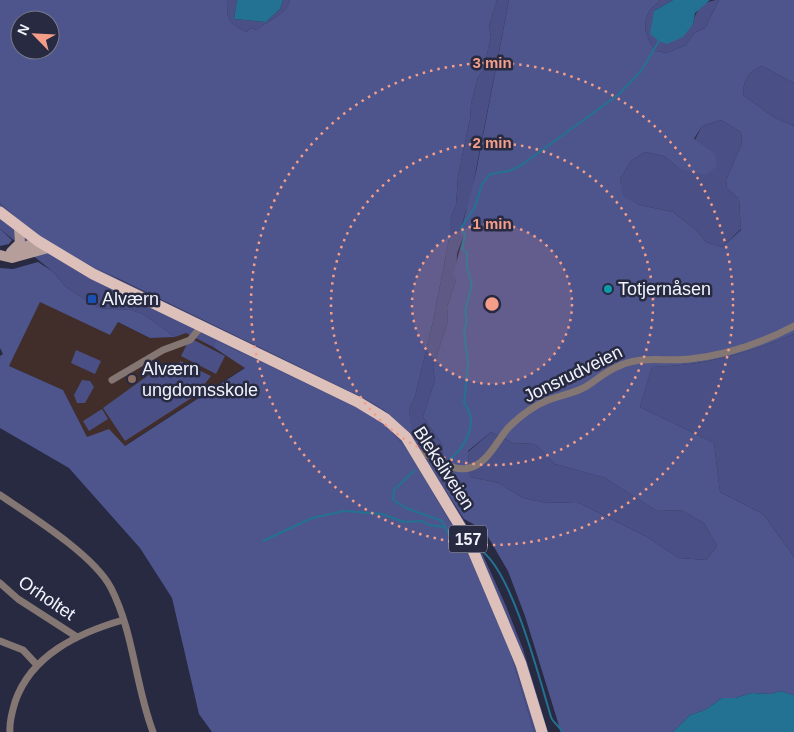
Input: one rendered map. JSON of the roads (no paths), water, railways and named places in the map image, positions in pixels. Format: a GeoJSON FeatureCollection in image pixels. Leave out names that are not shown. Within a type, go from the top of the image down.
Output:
{"type":"FeatureCollection","features":[{"type":"Feature","properties":{"kind":"main road","name":"157"},"geometry":{"type":"LineString","coordinates":[[0,212],[43,245]]}},
{"type":"Feature","properties":{"kind":"main road"},"geometry":{"type":"LineString","coordinates":[[3,254],[20,243],[19,227]]}},
{"type":"Feature","properties":{"kind":"main road"},"geometry":{"type":"LineString","coordinates":[[3,254],[12,258],[43,245]]}},
{"type":"Feature","properties":{"kind":"main road","name":"Bleksliveien"},"geometry":{"type":"LineString","coordinates":[[43,245],[116,286],[368,408],[399,430],[416,453],[479,561],[521,664],[542,732]]}},
{"type":"Feature","properties":{"kind":"street","name":"Jonsrudveien"},"geometry":{"type":"LineString","coordinates":[[416,453],[423,452],[453,468],[472,468],[482,461],[508,429],[536,405],[588,386],[602,373],[620,365],[648,358],[689,360],[714,355],[768,340],[794,326]]}},
{"type":"Feature","properties":{"kind":"street"},"geometry":{"type":"LineString","coordinates":[[112,380],[163,350],[190,340],[201,327]]}},
{"type":"Feature","properties":{"kind":"street"},"geometry":{"type":"LineString","coordinates":[[0,495],[58,536],[87,560],[111,588],[123,620],[153,732]]}},
{"type":"Feature","properties":{"kind":"street","name":"Orholtet"},"geometry":{"type":"LineString","coordinates":[[0,583],[24,603],[77,637]]}},
{"type":"Feature","properties":{"kind":"street","name":"Orholtet"},"geometry":{"type":"LineString","coordinates":[[10,732],[11,715],[19,692],[24,681],[37,665],[77,637],[123,620]]}},
{"type":"Feature","properties":{"kind":"street"},"geometry":{"type":"LineString","coordinates":[[0,641],[23,650],[37,665]]}},
{"type":"Feature","properties":{"kind":"waterway"},"geometry":{"type":"LineString","coordinates":[[447,461],[460,450],[470,427],[471,418],[469,410],[464,403],[468,363],[464,332],[467,320],[465,311],[472,285],[467,267],[467,253],[462,249],[465,235],[461,228],[475,207],[482,184],[490,174],[509,171],[520,166],[618,95],[641,71],[659,41]]}},
{"type":"Feature","properties":{"kind":"waterway"},"geometry":{"type":"LineString","coordinates":[[414,471],[394,490],[393,500],[406,508],[442,521],[449,535],[463,546]]}},
{"type":"Feature","properties":{"kind":"waterway"},"geometry":{"type":"LineString","coordinates":[[263,541],[312,518],[344,511],[382,514],[404,522],[422,521],[429,525],[445,527]]}},
{"type":"Feature","properties":{"kind":"waterway"},"geometry":{"type":"LineString","coordinates":[[483,552],[494,564],[515,604],[551,717],[562,732]]}},
{"type":"Feature","properties":{"kind":"place","name":"Totjernåsen"},"geometry":{"type":"Point","coordinates":[608,289]}},
{"type":"Feature","properties":{"kind":"place","name":"Alværn"},"geometry":{"type":"Point","coordinates":[92,299]}},
{"type":"Feature","properties":{"kind":"place","name":"Alværn ungdomsskole"},"geometry":{"type":"Point","coordinates":[132,379]}}]}
